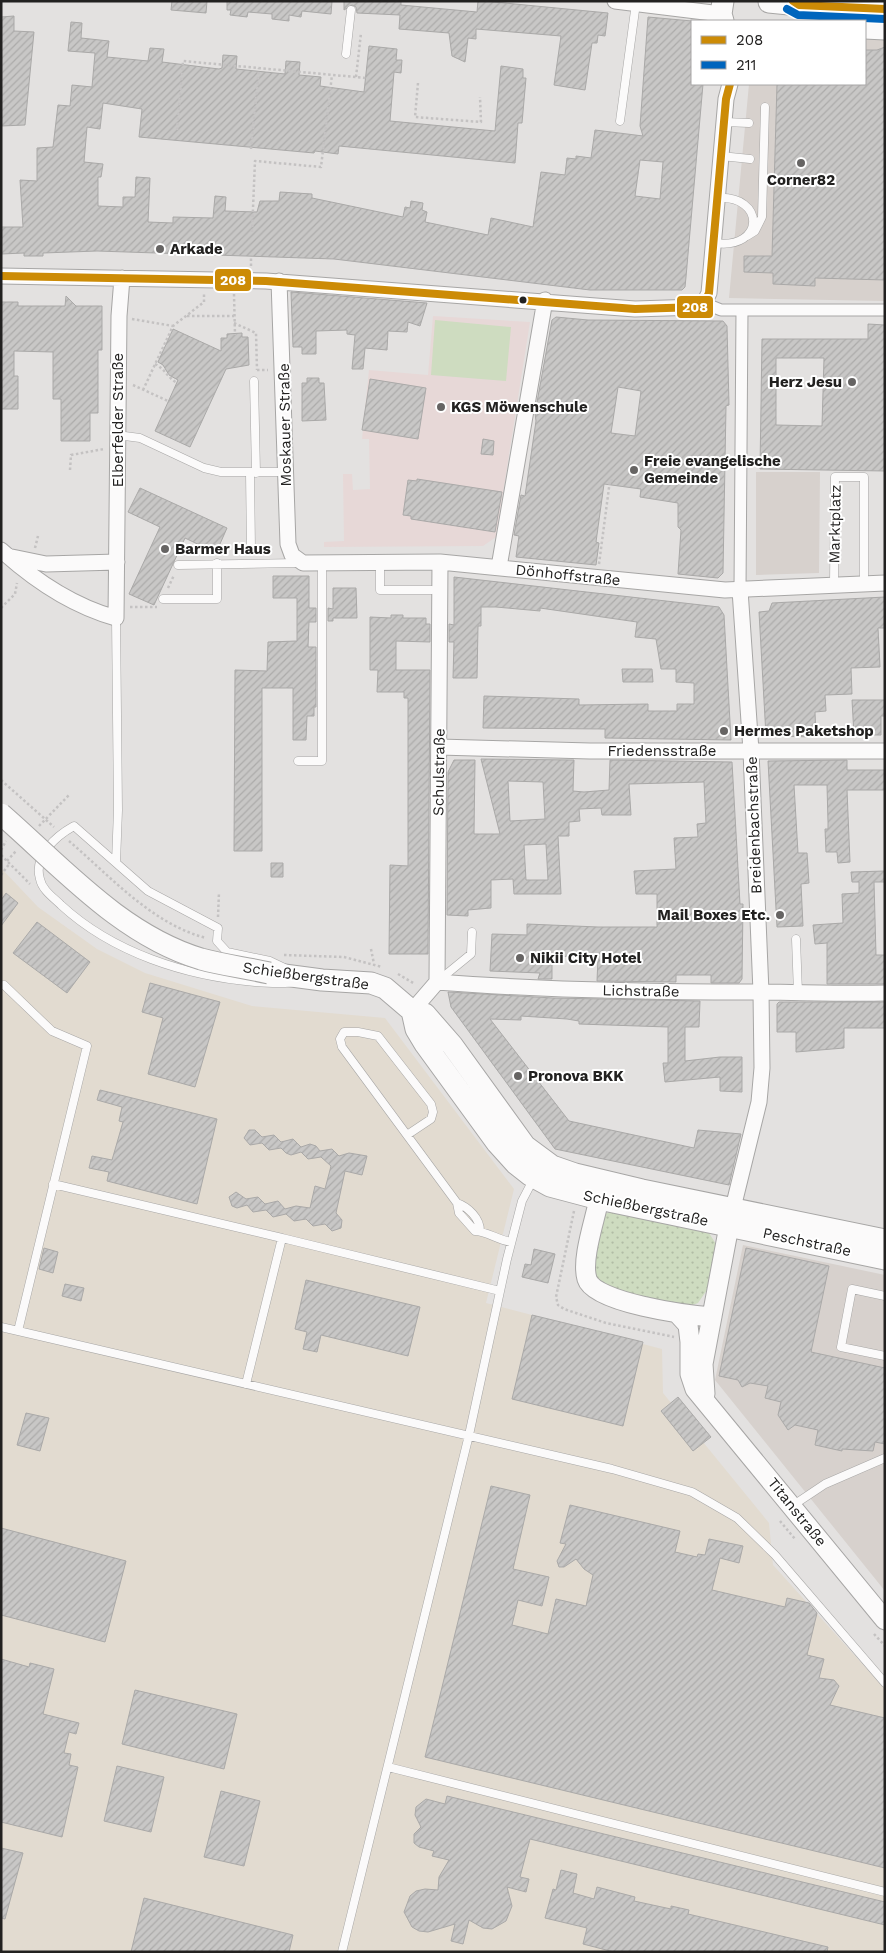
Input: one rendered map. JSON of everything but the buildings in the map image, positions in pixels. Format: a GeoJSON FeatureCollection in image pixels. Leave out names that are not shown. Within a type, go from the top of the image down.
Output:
{"type":"FeatureCollection","features":[{"type":"Feature","properties":{"kind":"main road"},"geometry":{"type":"LineString","coordinates":[[770,20],[771,9],[769,2],[885,8]]}},
{"type":"Feature","properties":{"kind":"main road"},"geometry":{"type":"LineString","coordinates":[[866,28],[885,29]]}},
{"type":"Feature","properties":{"kind":"main road","name":"Schießbergstraße"},"geometry":{"type":"LineString","coordinates":[[1,814],[105,906],[128,923],[166,945],[201,959],[269,973],[308,979],[371,983],[385,988],[412,1011],[416,1029],[425,1044],[492,1135],[516,1164],[540,1170],[575,1174],[613,1183],[731,1217]]}},
{"type":"Feature","properties":{"kind":"main road","name":"Schießbergstraße"},"geometry":{"type":"LineString","coordinates":[[540,1170],[560,1189],[599,1199],[731,1217]]}},
{"type":"Feature","properties":{"kind":"main road","name":"Peschstraße"},"geometry":{"type":"LineString","coordinates":[[731,1217],[885,1240]]}},
{"type":"Feature","properties":{"kind":"main road","name":"Peschstraße"},"geometry":{"type":"LineString","coordinates":[[731,1217],[885,1259]]}},
{"type":"Feature","properties":{"kind":"street"},"geometry":{"type":"LineString","coordinates":[[615,1],[722,12]]}},
{"type":"Feature","properties":{"kind":"street"},"geometry":{"type":"LineString","coordinates":[[1,276],[279,281],[545,300],[634,309],[698,307],[704,302],[709,293],[715,243],[720,156],[730,85]]}},
{"type":"Feature","properties":{"kind":"street","name":"Elberfelder Straße"},"geometry":{"type":"LineString","coordinates":[[116,618],[119,316],[122,278]]}},
{"type":"Feature","properties":{"kind":"street","name":"Moskauer Straße"},"geometry":{"type":"LineString","coordinates":[[279,281],[288,544],[292,555],[303,563]]}},
{"type":"Feature","properties":{"kind":"street"},"geometry":{"type":"LineString","coordinates":[[499,567],[545,300]]}},
{"type":"Feature","properties":{"kind":"street"},"geometry":{"type":"LineString","coordinates":[[704,302],[721,310],[885,310]]}},
{"type":"Feature","properties":{"kind":"street","name":"Breidenbachstraße"},"geometry":{"type":"LineString","coordinates":[[731,1217],[759,1102],[762,1068],[761,992],[751,751],[740,590],[742,310]]}},
{"type":"Feature","properties":{"kind":"street"},"geometry":{"type":"LineString","coordinates":[[5,553],[46,564],[117,562]]}},
{"type":"Feature","properties":{"kind":"street"},"geometry":{"type":"LineString","coordinates":[[5,553],[27,572],[88,610],[116,618]]}},
{"type":"Feature","properties":{"kind":"street","name":"Dönhoffstraße"},"geometry":{"type":"LineString","coordinates":[[303,563],[440,562],[740,590],[885,583]]}},
{"type":"Feature","properties":{"kind":"street","name":"Schulstraße"},"geometry":{"type":"LineString","coordinates":[[437,982],[440,562]]}},
{"type":"Feature","properties":{"kind":"street","name":"Friedensstraße"},"geometry":{"type":"LineString","coordinates":[[439,747],[885,751]]}},
{"type":"Feature","properties":{"kind":"street"},"geometry":{"type":"LineString","coordinates":[[412,1011],[437,982]]}},
{"type":"Feature","properties":{"kind":"street","name":"Lichstraße"},"geometry":{"type":"LineString","coordinates":[[437,982],[526,989],[798,994],[885,993]]}},
{"type":"Feature","properties":{"kind":"street"},"geometry":{"type":"LineString","coordinates":[[599,1199],[588,1254],[586,1276],[590,1286],[600,1293],[625,1301],[678,1314],[712,1317]]}},
{"type":"Feature","properties":{"kind":"street","name":"Titanstraße"},"geometry":{"type":"LineString","coordinates":[[708,1404],[703,1381],[712,1317],[731,1217]]}},
{"type":"Feature","properties":{"kind":"street","name":"Titanstraße"},"geometry":{"type":"LineString","coordinates":[[678,1314],[688,1325],[690,1374],[694,1388],[885,1620]]}},
{"type":"Feature","properties":{"kind":"lane"},"geometry":{"type":"LineString","coordinates":[[620,121],[636,4]]}},
{"type":"Feature","properties":{"kind":"lane"},"geometry":{"type":"LineString","coordinates":[[346,54],[351,10]]}},
{"type":"Feature","properties":{"kind":"lane"},"geometry":{"type":"LineString","coordinates":[[715,243],[735,244],[755,231],[762,217],[765,108]]}},
{"type":"Feature","properties":{"kind":"lane"},"geometry":{"type":"LineString","coordinates":[[724,122],[749,123]]}},
{"type":"Feature","properties":{"kind":"lane"},"geometry":{"type":"LineString","coordinates":[[720,156],[750,159]]}},
{"type":"Feature","properties":{"kind":"lane"},"geometry":{"type":"LineString","coordinates":[[717,198],[731,197],[740,200],[748,208],[752,223],[747,236]]}},
{"type":"Feature","properties":{"kind":"lane"},"geometry":{"type":"LineString","coordinates":[[251,549],[254,381]]}},
{"type":"Feature","properties":{"kind":"lane"},"geometry":{"type":"LineString","coordinates":[[117,441],[140,438],[204,468],[221,472],[286,472]]}},
{"type":"Feature","properties":{"kind":"lane","name":"Marktplatz"},"geometry":{"type":"LineString","coordinates":[[834,585],[835,477],[864,477],[864,584]]}},
{"type":"Feature","properties":{"kind":"lane"},"geometry":{"type":"LineString","coordinates":[[380,562],[380,590],[432,590]]}},
{"type":"Feature","properties":{"kind":"lane"},"geometry":{"type":"LineString","coordinates":[[163,599],[217,599],[217,563]]}},
{"type":"Feature","properties":{"kind":"lane","name":"Dönhoffstraße"},"geometry":{"type":"LineString","coordinates":[[178,565],[303,563]]}},
{"type":"Feature","properties":{"kind":"lane"},"geometry":{"type":"LineString","coordinates":[[298,762],[322,761],[322,563]]}},
{"type":"Feature","properties":{"kind":"lane"},"geometry":{"type":"LineString","coordinates":[[116,618],[118,810],[116,862]]}},
{"type":"Feature","properties":{"kind":"lane"},"geometry":{"type":"LineString","coordinates":[[74,826],[156,897],[218,928],[217,941],[226,952],[270,961],[308,979],[293,984],[268,983],[231,980],[183,970],[140,954],[90,929],[46,891],[40,880],[39,867],[48,846],[60,834],[74,826]]}},
{"type":"Feature","properties":{"kind":"lane"},"geometry":{"type":"LineString","coordinates":[[437,982],[471,954],[472,932]]}},
{"type":"Feature","properties":{"kind":"lane"},"geometry":{"type":"LineString","coordinates":[[796,939],[798,994]]}},
{"type":"Feature","properties":{"kind":"lane"},"geometry":{"type":"LineString","coordinates":[[1,996],[3,984]]}},
{"type":"Feature","properties":{"kind":"lane"},"geometry":{"type":"LineString","coordinates":[[3,984],[52,1031],[87,1046],[18,1331]]}},
{"type":"Feature","properties":{"kind":"lane"},"geometry":{"type":"LineString","coordinates":[[407,1135],[431,1119],[433,1112],[431,1104],[378,1036],[358,1032],[344,1032],[340,1039],[342,1047],[457,1203],[467,1206],[480,1226],[480,1231],[497,1240],[511,1242]]}},
{"type":"Feature","properties":{"kind":"lane"},"geometry":{"type":"LineString","coordinates":[[342,1952],[469,1435],[511,1242],[522,1201],[540,1170]]}},
{"type":"Feature","properties":{"kind":"lane"},"geometry":{"type":"LineString","coordinates":[[599,1199],[602,1191],[613,1183]]}},
{"type":"Feature","properties":{"kind":"lane"},"geometry":{"type":"LineString","coordinates":[[53,1184],[500,1291]]}},
{"type":"Feature","properties":{"kind":"lane"},"geometry":{"type":"LineString","coordinates":[[246,1384],[282,1238]]}},
{"type":"Feature","properties":{"kind":"lane"},"geometry":{"type":"LineString","coordinates":[[885,1296],[852,1289],[841,1347],[885,1356]]}},
{"type":"Feature","properties":{"kind":"lane"},"geometry":{"type":"LineString","coordinates":[[1,1327],[612,1469],[692,1492],[737,1518],[775,1555],[885,1683]]}},
{"type":"Feature","properties":{"kind":"lane"},"geometry":{"type":"LineString","coordinates":[[792,1506],[825,1484],[885,1458]]}},
{"type":"Feature","properties":{"kind":"lane"},"geometry":{"type":"LineString","coordinates":[[388,1767],[885,1892]]}},
{"type":"Feature","properties":{"kind":"path"},"geometry":{"type":"LineString","coordinates":[[356,77],[360,38]]}},
{"type":"Feature","properties":{"kind":"path"},"geometry":{"type":"LineString","coordinates":[[177,130],[183,61],[366,78]]}},
{"type":"Feature","properties":{"kind":"path"},"geometry":{"type":"LineString","coordinates":[[251,149],[259,68]]}},
{"type":"Feature","properties":{"kind":"path"},"geometry":{"type":"LineString","coordinates":[[252,232],[255,162],[321,167],[332,75]]}},
{"type":"Feature","properties":{"kind":"path"},"geometry":{"type":"LineString","coordinates":[[418,83],[415,117],[481,122],[480,97]]}},
{"type":"Feature","properties":{"kind":"path"},"geometry":{"type":"LineString","coordinates":[[143,390],[173,326],[204,302],[204,279]]}},
{"type":"Feature","properties":{"kind":"path"},"geometry":{"type":"LineString","coordinates":[[234,280],[235,336]]}},
{"type":"Feature","properties":{"kind":"path"},"geometry":{"type":"LineString","coordinates":[[119,316],[173,326]]}},
{"type":"Feature","properties":{"kind":"path"},"geometry":{"type":"LineString","coordinates":[[186,316],[234,316]]}},
{"type":"Feature","properties":{"kind":"path"},"geometry":{"type":"LineString","coordinates":[[234,323],[256,334],[257,378],[254,381]]}},
{"type":"Feature","properties":{"kind":"path"},"geometry":{"type":"LineString","coordinates":[[155,364],[162,368],[167,378],[177,382]]}},
{"type":"Feature","properties":{"kind":"path"},"geometry":{"type":"LineString","coordinates":[[118,378],[168,401]]}},
{"type":"Feature","properties":{"kind":"path"},"geometry":{"type":"LineString","coordinates":[[70,470],[71,455],[117,441]]}},
{"type":"Feature","properties":{"kind":"path"},"geometry":{"type":"LineString","coordinates":[[598,578],[610,480],[616,481]]}},
{"type":"Feature","properties":{"kind":"path"},"geometry":{"type":"LineString","coordinates":[[1,608],[15,594],[17,583],[27,572]]}},
{"type":"Feature","properties":{"kind":"path"},"geometry":{"type":"LineString","coordinates":[[51,814],[69,795]]}},
{"type":"Feature","properties":{"kind":"path"},"geometry":{"type":"LineString","coordinates":[[1,875],[10,863]]}},
{"type":"Feature","properties":{"kind":"path"},"geometry":{"type":"LineString","coordinates":[[218,928],[219,892]]}},
{"type":"Feature","properties":{"kind":"shaded area"},"geometry":{"type":"Polygon","coordinates":[[[866,33],[885,34],[885,301],[729,298],[749,85],[866,85],[866,33]]]}},
{"type":"Feature","properties":{"kind":"shaded area","name":"KGS Möwenschule"},"geometry":{"type":"Polygon","coordinates":[[[433,316],[530,322],[496,537],[483,546],[324,547],[324,542],[344,541],[343,474],[352,474],[353,490],[370,489],[369,439],[362,439],[369,370],[428,375],[433,316]]]}},
{"type":"Feature","properties":{"kind":"shaded area"},"geometry":{"type":"Polygon","coordinates":[[[756,472],[820,472],[819,573],[756,575],[756,472]]]}},
{"type":"Feature","properties":{"kind":"shaded area"},"geometry":{"type":"Polygon","coordinates":[[[1,868],[38,907],[97,949],[145,973],[252,1006],[385,1018],[514,1189],[486,1303],[662,1349],[663,1393],[769,1523],[773,1565],[885,1689],[885,1952],[1,1952],[1,868]]]}},
{"type":"Feature","properties":{"kind":"shaded area"},"geometry":{"type":"Polygon","coordinates":[[[743,1245],[885,1275],[885,1591],[715,1380],[743,1245]]]}},
{"type":"Feature","properties":{"kind":"green space"},"geometry":{"type":"Polygon","coordinates":[[[435,320],[511,327],[506,381],[431,375],[435,320]]]}},
{"type":"Feature","properties":{"kind":"green space"},"geometry":{"type":"Polygon","coordinates":[[[612,1211],[709,1233],[716,1244],[707,1290],[698,1303],[690,1306],[633,1296],[618,1292],[605,1285],[596,1277],[591,1267],[592,1256],[605,1214],[612,1211]]]}},
{"type":"Feature","properties":{"kind":"transit line","name":"208"},"geometry":{"type":"LineString","coordinates":[[793,1],[799,5],[885,9]]}},
{"type":"Feature","properties":{"kind":"transit line","name":"211"},"geometry":{"type":"LineString","coordinates":[[787,9],[798,15],[885,19]]}},
{"type":"Feature","properties":{"kind":"transit line","name":"208"},"geometry":{"type":"LineString","coordinates":[[1,276],[266,281],[635,309],[698,307],[704,303],[709,293],[726,99],[730,85]]}},
{"type":"Feature","properties":{"kind":"place","name":"Corner82"},"geometry":{"type":"Point","coordinates":[801,163]}},
{"type":"Feature","properties":{"kind":"place","name":"Arkade"},"geometry":{"type":"Point","coordinates":[160,249]}},
{"type":"Feature","properties":{"kind":"place","name":"Herz Jesu"},"geometry":{"type":"Point","coordinates":[852,382]}},
{"type":"Feature","properties":{"kind":"place","name":"KGS Möwenschule"},"geometry":{"type":"Point","coordinates":[441,407]}},
{"type":"Feature","properties":{"kind":"place","name":"Freie evangelische Gemeinde"},"geometry":{"type":"Point","coordinates":[634,470]}},
{"type":"Feature","properties":{"kind":"place","name":"Barmer Haus"},"geometry":{"type":"Point","coordinates":[165,549]}},
{"type":"Feature","properties":{"kind":"place","name":"Hermes Paketshop"},"geometry":{"type":"Point","coordinates":[724,731]}},
{"type":"Feature","properties":{"kind":"place","name":"Mail Boxes Etc."},"geometry":{"type":"Point","coordinates":[780,915]}},
{"type":"Feature","properties":{"kind":"place","name":"Nikii City Hotel"},"geometry":{"type":"Point","coordinates":[520,958]}},
{"type":"Feature","properties":{"kind":"place","name":"Pronova BKK"},"geometry":{"type":"Point","coordinates":[518,1076]}}]}
